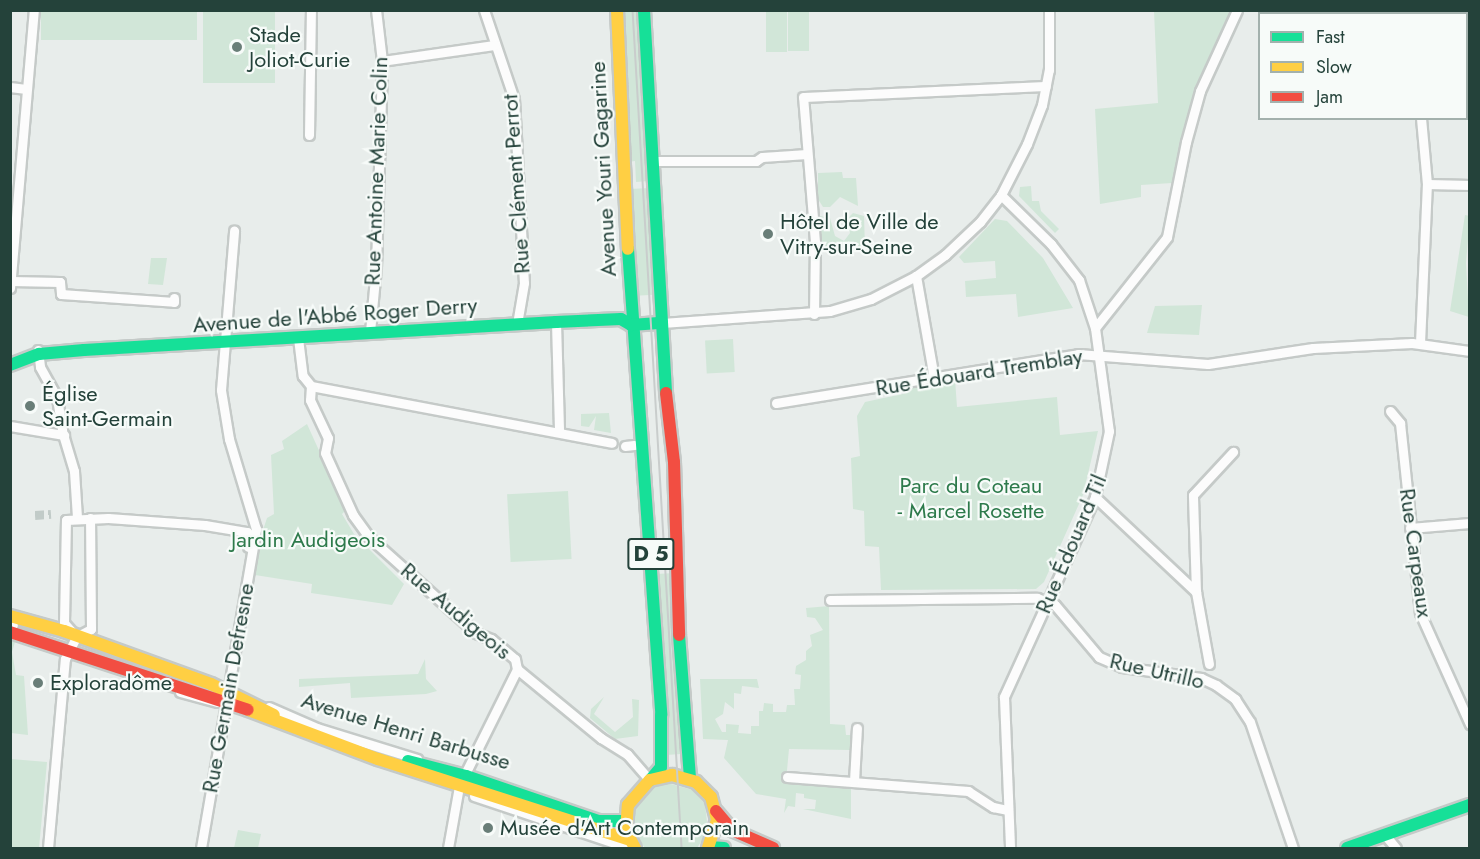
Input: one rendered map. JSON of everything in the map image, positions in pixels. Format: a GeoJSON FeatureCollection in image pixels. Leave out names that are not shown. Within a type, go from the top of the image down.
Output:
{"type":"FeatureCollection","features":[{"type":"Feature","properties":{"kind":"main road","name":"Avenue Youri Gagarine"},"geometry":{"type":"LineString","coordinates":[[617,10],[631,325]]}},
{"type":"Feature","properties":{"kind":"main road","name":"D 5"},"geometry":{"type":"LineString","coordinates":[[644,10],[662,323],[674,462],[680,570],[677,604],[690,779]]}},
{"type":"Feature","properties":{"kind":"main road","name":"Avenue de l'Abbé Roger Derry"},"geometry":{"type":"LineString","coordinates":[[11,362],[38,352],[226,345],[370,332],[621,319],[631,325],[662,323]]}},
{"type":"Feature","properties":{"kind":"main road","name":"D 5"},"geometry":{"type":"LineString","coordinates":[[631,325],[661,715],[661,767],[650,780]]}},
{"type":"Feature","properties":{"kind":"main road","name":"Avenue Henri Barbusse"},"geometry":{"type":"LineString","coordinates":[[11,624],[76,637],[226,693],[296,728],[364,751],[464,778],[598,821],[625,818]]}},
{"type":"Feature","properties":{"kind":"main road","name":"Avenue Henri Barbusse"},"geometry":{"type":"LineString","coordinates":[[11,624],[68,650],[226,693]]}},
{"type":"Feature","properties":{"kind":"main road"},"geometry":{"type":"LineString","coordinates":[[631,846],[625,818],[633,795],[650,780],[672,775],[690,779],[707,792],[716,811],[732,830],[773,849]]}},
{"type":"Feature","properties":{"kind":"main road","name":"Avenue Henri Barbusse"},"geometry":{"type":"LineString","coordinates":[[464,778],[631,846]]}},
{"type":"Feature","properties":{"kind":"main road"},"geometry":{"type":"LineString","coordinates":[[1347,849],[1470,805]]}},
{"type":"Feature","properties":{"kind":"main road"},"geometry":{"type":"LineString","coordinates":[[716,811],[717,830],[709,848],[724,849]]}},
{"type":"Feature","properties":{"kind":"street"},"geometry":{"type":"LineString","coordinates":[[10,288],[15,197],[34,10]]}},
{"type":"Feature","properties":{"kind":"street"},"geometry":{"type":"LineString","coordinates":[[309,135],[310,10]]}},
{"type":"Feature","properties":{"kind":"street","name":"Rue Antoine Marie Colin"},"geometry":{"type":"LineString","coordinates":[[370,332],[376,267],[381,61],[376,10]]}},
{"type":"Feature","properties":{"kind":"street","name":"Rue Clément Perrot"},"geometry":{"type":"LineString","coordinates":[[484,10],[514,99],[524,283],[517,324]]}},
{"type":"Feature","properties":{"kind":"street"},"geometry":{"type":"LineString","coordinates":[[662,323],[814,314],[871,299],[916,276],[980,222],[1000,195],[1027,144],[1046,86],[1051,40],[1049,10]]}},
{"type":"Feature","properties":{"kind":"street"},"geometry":{"type":"LineString","coordinates":[[1095,328],[1167,237],[1185,142],[1200,92],[1237,10]]}},
{"type":"Feature","properties":{"kind":"street"},"geometry":{"type":"LineString","coordinates":[[381,61],[495,45]]}},
{"type":"Feature","properties":{"kind":"street"},"geometry":{"type":"LineString","coordinates":[[814,314],[815,242],[803,97],[1046,86]]}},
{"type":"Feature","properties":{"kind":"street"},"geometry":{"type":"LineString","coordinates":[[10,87],[26,89]]}},
{"type":"Feature","properties":{"kind":"street"},"geometry":{"type":"LineString","coordinates":[[1420,343],[1427,184],[1421,120]]}},
{"type":"Feature","properties":{"kind":"street"},"geometry":{"type":"LineString","coordinates":[[652,161],[733,162],[807,154]]}},
{"type":"Feature","properties":{"kind":"street"},"geometry":{"type":"LineString","coordinates":[[1427,184],[1470,185]]}},
{"type":"Feature","properties":{"kind":"street","name":"Rue Édouard Til"},"geometry":{"type":"LineString","coordinates":[[1000,195],[1066,262],[1082,289],[1095,328],[1109,431],[1095,497],[1002,706],[1010,849]]}},
{"type":"Feature","properties":{"kind":"street","name":"Rue Germain Defresne"},"geometry":{"type":"LineString","coordinates":[[201,849],[250,563],[253,528],[226,429],[220,390],[226,345],[234,231]]}},
{"type":"Feature","properties":{"kind":"street"},"geometry":{"type":"LineString","coordinates":[[916,276],[934,378]]}},
{"type":"Feature","properties":{"kind":"street"},"geometry":{"type":"LineString","coordinates":[[11,281],[60,282],[61,294],[174,302],[174,298]]}},
{"type":"Feature","properties":{"kind":"street"},"geometry":{"type":"LineString","coordinates":[[556,322],[559,432]]}},
{"type":"Feature","properties":{"kind":"street","name":"Rue Audigeois"},"geometry":{"type":"LineString","coordinates":[[298,339],[303,376],[311,386],[310,400],[328,438],[325,453],[353,515],[369,537],[432,596],[476,633],[491,639],[515,659],[517,669],[600,738],[627,754],[650,780]]}},
{"type":"Feature","properties":{"kind":"street","name":"Rue Édouard Tremblay"},"geometry":{"type":"LineString","coordinates":[[776,403],[1078,354],[1208,364],[1314,348],[1420,343],[1470,351]]}},
{"type":"Feature","properties":{"kind":"street"},"geometry":{"type":"LineString","coordinates":[[38,352],[40,367],[57,398],[74,471],[77,518]]}},
{"type":"Feature","properties":{"kind":"street"},"geometry":{"type":"LineString","coordinates":[[311,386],[612,443]]}},
{"type":"Feature","properties":{"kind":"street","name":"Rue Carpeaux"},"geometry":{"type":"LineString","coordinates":[[1390,411],[1400,423],[1420,613],[1470,724]]}},
{"type":"Feature","properties":{"kind":"street"},"geometry":{"type":"LineString","coordinates":[[10,426],[64,435]]}},
{"type":"Feature","properties":{"kind":"street"},"geometry":{"type":"LineString","coordinates":[[1209,664],[1196,592],[1192,495],[1233,452]]}},
{"type":"Feature","properties":{"kind":"street"},"geometry":{"type":"LineString","coordinates":[[1095,497],[1196,592]]}},
{"type":"Feature","properties":{"kind":"street"},"geometry":{"type":"LineString","coordinates":[[48,849],[68,650],[76,637],[91,629],[90,518]]}},
{"type":"Feature","properties":{"kind":"street"},"geometry":{"type":"LineString","coordinates":[[76,637],[64,623],[66,520],[90,518],[253,528]]}},
{"type":"Feature","properties":{"kind":"street"},"geometry":{"type":"LineString","coordinates":[[1410,528],[1470,523]]}},
{"type":"Feature","properties":{"kind":"street"},"geometry":{"type":"LineString","coordinates":[[830,600],[1024,597],[1047,601]]}},
{"type":"Feature","properties":{"kind":"street","name":"Rue Utrillo"},"geometry":{"type":"LineString","coordinates":[[1047,601],[1055,605],[1100,657],[1122,667],[1201,678],[1235,699],[1250,722],[1293,849]]}},
{"type":"Feature","properties":{"kind":"street"},"geometry":{"type":"LineString","coordinates":[[448,849],[464,778],[517,669]]}},
{"type":"Feature","properties":{"kind":"street","name":"Avenue Henri Barbusse"},"geometry":{"type":"LineString","coordinates":[[226,693],[317,728],[464,778]]}},
{"type":"Feature","properties":{"kind":"street"},"geometry":{"type":"LineString","coordinates":[[854,781],[857,728]]}},
{"type":"Feature","properties":{"kind":"street"},"geometry":{"type":"LineString","coordinates":[[787,777],[968,791],[993,807],[1007,810]]}},
{"type":"Feature","properties":{"kind":"street"},"geometry":{"type":"LineString","coordinates":[[1385,835],[1396,849]]}},
{"type":"Feature","properties":{"kind":"green space"},"geometry":{"type":"Polygon","coordinates":[[[41,11],[197,11],[197,40],[41,40],[41,11]]]}},
{"type":"Feature","properties":{"kind":"green space","name":"Stade Joliot-Curie"},"geometry":{"type":"Polygon","coordinates":[[[203,11],[275,11],[275,83],[203,83],[203,11]]]}},
{"type":"Feature","properties":{"kind":"green space"},"geometry":{"type":"Polygon","coordinates":[[[621,11],[639,11],[649,181],[636,182],[635,161],[628,162],[621,11]]]}},
{"type":"Feature","properties":{"kind":"green space"},"geometry":{"type":"Polygon","coordinates":[[[766,11],[787,11],[787,52],[766,52],[766,11]]]}},
{"type":"Feature","properties":{"kind":"green space"},"geometry":{"type":"Polygon","coordinates":[[[788,11],[809,11],[809,51],[788,51],[788,11]]]}},
{"type":"Feature","properties":{"kind":"green space"},"geometry":{"type":"Polygon","coordinates":[[[1154,11],[1232,11],[1196,87],[1172,183],[1141,185],[1141,197],[1100,204],[1095,109],[1158,103],[1154,11]]]}},
{"type":"Feature","properties":{"kind":"green space"},"geometry":{"type":"Polygon","coordinates":[[[842,172],[843,178],[856,178],[858,206],[840,197],[830,207],[823,207],[818,199],[818,173],[842,172]]]}},
{"type":"Feature","properties":{"kind":"green space"},"geometry":{"type":"Polygon","coordinates":[[[1031,186],[1032,201],[1039,201],[1041,211],[1059,229],[1055,233],[1019,196],[1020,187],[1031,186]]]}},
{"type":"Feature","properties":{"kind":"green space"},"geometry":{"type":"Polygon","coordinates":[[[649,188],[655,295],[636,296],[630,189],[649,188]]]}},
{"type":"Feature","properties":{"kind":"green space"},"geometry":{"type":"Polygon","coordinates":[[[853,213],[864,216],[865,247],[821,249],[820,216],[830,218],[835,236],[844,241],[850,233],[847,219],[853,213]]]}},
{"type":"Feature","properties":{"kind":"green space"},"geometry":{"type":"Polygon","coordinates":[[[1465,215],[1470,216],[1466,263],[1469,317],[1450,311],[1465,215]]]}},
{"type":"Feature","properties":{"kind":"green space"},"geometry":{"type":"Polygon","coordinates":[[[995,219],[1007,221],[1043,258],[1073,308],[1018,317],[1016,294],[966,297],[965,281],[996,278],[995,261],[964,263],[959,257],[995,219]]]}},
{"type":"Feature","properties":{"kind":"green space"},"geometry":{"type":"Polygon","coordinates":[[[151,258],[167,258],[163,285],[148,284],[151,258]]]}},
{"type":"Feature","properties":{"kind":"green space"},"geometry":{"type":"Polygon","coordinates":[[[1202,305],[1199,335],[1147,333],[1155,306],[1202,305]]]}},
{"type":"Feature","properties":{"kind":"green space"},"geometry":{"type":"Polygon","coordinates":[[[733,339],[735,372],[707,373],[705,340],[733,339]]]}},
{"type":"Feature","properties":{"kind":"green space","name":"Parc du Coteau - Marcel Rosette"},"geometry":{"type":"Polygon","coordinates":[[[955,379],[957,407],[1057,397],[1060,435],[1098,431],[1083,495],[1044,582],[1036,589],[881,590],[879,547],[865,546],[864,511],[853,509],[851,458],[860,456],[857,416],[865,402],[907,393],[913,384],[955,379]]]}},
{"type":"Feature","properties":{"kind":"green space"},"geometry":{"type":"Polygon","coordinates":[[[609,413],[611,433],[594,430],[596,416],[589,427],[581,426],[581,414],[609,413]]]}},
{"type":"Feature","properties":{"kind":"green space","name":"Jardin Audigeois"},"geometry":{"type":"Polygon","coordinates":[[[307,424],[346,510],[342,514],[354,534],[404,584],[392,605],[311,593],[312,584],[255,575],[260,539],[267,518],[274,514],[271,455],[284,449],[282,441],[307,424]]]}},
{"type":"Feature","properties":{"kind":"green space"},"geometry":{"type":"Polygon","coordinates":[[[568,491],[572,559],[511,562],[507,494],[568,491]]]}},
{"type":"Feature","properties":{"kind":"green space"},"geometry":{"type":"Polygon","coordinates":[[[676,573],[682,754],[665,755],[656,574],[676,573]]]}},
{"type":"Feature","properties":{"kind":"green space"},"geometry":{"type":"Polygon","coordinates":[[[829,606],[830,724],[845,725],[846,735],[851,735],[850,750],[789,749],[786,781],[851,787],[851,819],[803,809],[815,809],[816,800],[804,798],[804,794],[796,793],[795,807],[788,806],[784,813],[786,799],[756,794],[724,758],[728,740],[703,739],[700,679],[757,679],[759,688],[742,686],[741,694],[734,693],[734,709],[725,702],[723,714],[715,719],[722,732],[726,732],[726,724],[739,725],[738,733],[751,734],[751,726],[759,726],[759,711],[763,711],[764,703],[773,704],[773,712],[786,712],[787,705],[795,705],[794,689],[800,689],[801,675],[795,674],[796,666],[806,660],[806,651],[812,646],[810,635],[823,630],[815,618],[807,617],[806,608],[829,606]]]}},
{"type":"Feature","properties":{"kind":"green space"},"geometry":{"type":"Polygon","coordinates":[[[11,641],[15,642],[12,652],[16,675],[24,676],[28,735],[11,733],[11,641]]]}},
{"type":"Feature","properties":{"kind":"green space"},"geometry":{"type":"Polygon","coordinates":[[[425,659],[426,679],[437,691],[426,694],[351,698],[350,683],[299,687],[299,679],[418,674],[425,659]]]}},
{"type":"Feature","properties":{"kind":"green space"},"geometry":{"type":"Polygon","coordinates":[[[604,697],[594,714],[615,732],[633,717],[632,699],[639,700],[638,736],[615,739],[590,718],[591,709],[604,697]]]}},
{"type":"Feature","properties":{"kind":"green space"},"geometry":{"type":"Polygon","coordinates":[[[11,759],[47,762],[39,848],[11,848],[11,759]]]}},
{"type":"Feature","properties":{"kind":"green space"},"geometry":{"type":"Polygon","coordinates":[[[667,783],[693,790],[705,804],[708,831],[697,848],[645,848],[637,837],[633,819],[638,802],[650,789],[667,783]]]}},
{"type":"Feature","properties":{"kind":"green space"},"geometry":{"type":"Polygon","coordinates":[[[238,830],[261,834],[258,848],[234,848],[238,830]]]}},
{"type":"Feature","properties":{"kind":"tunnel"},"geometry":{"type":"LineString","coordinates":[[35,515],[51,514]]}},
{"type":"Feature","properties":{"kind":"tram line"},"geometry":{"type":"LineString","coordinates":[[633,10],[682,848]]}},
{"type":"Feature","properties":{"kind":"traffic: fast"},"geometry":{"type":"LineString","coordinates":[[644,10],[666,393]]}},
{"type":"Feature","properties":{"kind":"traffic: fast"},"geometry":{"type":"LineString","coordinates":[[628,249],[661,715],[661,767],[650,780]]}},
{"type":"Feature","properties":{"kind":"traffic: fast"},"geometry":{"type":"LineString","coordinates":[[10,365],[39,354],[84,350],[556,322],[621,319],[631,325],[662,323]]}},
{"type":"Feature","properties":{"kind":"traffic: fast"},"geometry":{"type":"LineString","coordinates":[[679,635],[690,779]]}},
{"type":"Feature","properties":{"kind":"traffic: fast"},"geometry":{"type":"LineString","coordinates":[[408,761],[466,776],[598,821],[625,821]]}},
{"type":"Feature","properties":{"kind":"traffic: fast"},"geometry":{"type":"LineString","coordinates":[[1347,848],[1470,805]]}},
{"type":"Feature","properties":{"kind":"traffic: fast"},"geometry":{"type":"LineString","coordinates":[[709,847],[724,848]]}},
{"type":"Feature","properties":{"kind":"traffic: slow"},"geometry":{"type":"LineString","coordinates":[[617,10],[628,249]]}},
{"type":"Feature","properties":{"kind":"traffic: slow"},"geometry":{"type":"LineString","coordinates":[[10,616],[64,631],[211,684],[274,715]]}},
{"type":"Feature","properties":{"kind":"traffic: slow"},"geometry":{"type":"LineString","coordinates":[[248,710],[378,759],[630,840]]}},
{"type":"Feature","properties":{"kind":"traffic: slow"},"geometry":{"type":"LineString","coordinates":[[635,848],[626,831],[628,805],[650,780],[672,775],[696,782],[711,797],[717,820],[708,848]]}},
{"type":"Feature","properties":{"kind":"traffic: jam"},"geometry":{"type":"LineString","coordinates":[[666,393],[674,462],[679,635]]}},
{"type":"Feature","properties":{"kind":"traffic: jam"},"geometry":{"type":"LineString","coordinates":[[10,632],[248,710]]}},
{"type":"Feature","properties":{"kind":"traffic: jam"},"geometry":{"type":"LineString","coordinates":[[716,811],[732,830],[773,848]]}},
{"type":"Feature","properties":{"kind":"place","name":"Stade Joliot-Curie"},"geometry":{"type":"Point","coordinates":[237,47]}},
{"type":"Feature","properties":{"kind":"place","name":"Hôtel de Ville de Vitry-sur-Seine"},"geometry":{"type":"Point","coordinates":[768,234]}},
{"type":"Feature","properties":{"kind":"place","name":"Église Saint-Germain"},"geometry":{"type":"Point","coordinates":[30,406]}},
{"type":"Feature","properties":{"kind":"place","name":"Exploradôme"},"geometry":{"type":"Point","coordinates":[38,683]}},
{"type":"Feature","properties":{"kind":"place","name":"Musée d'Art Contemporain"},"geometry":{"type":"Point","coordinates":[488,828]}}]}
